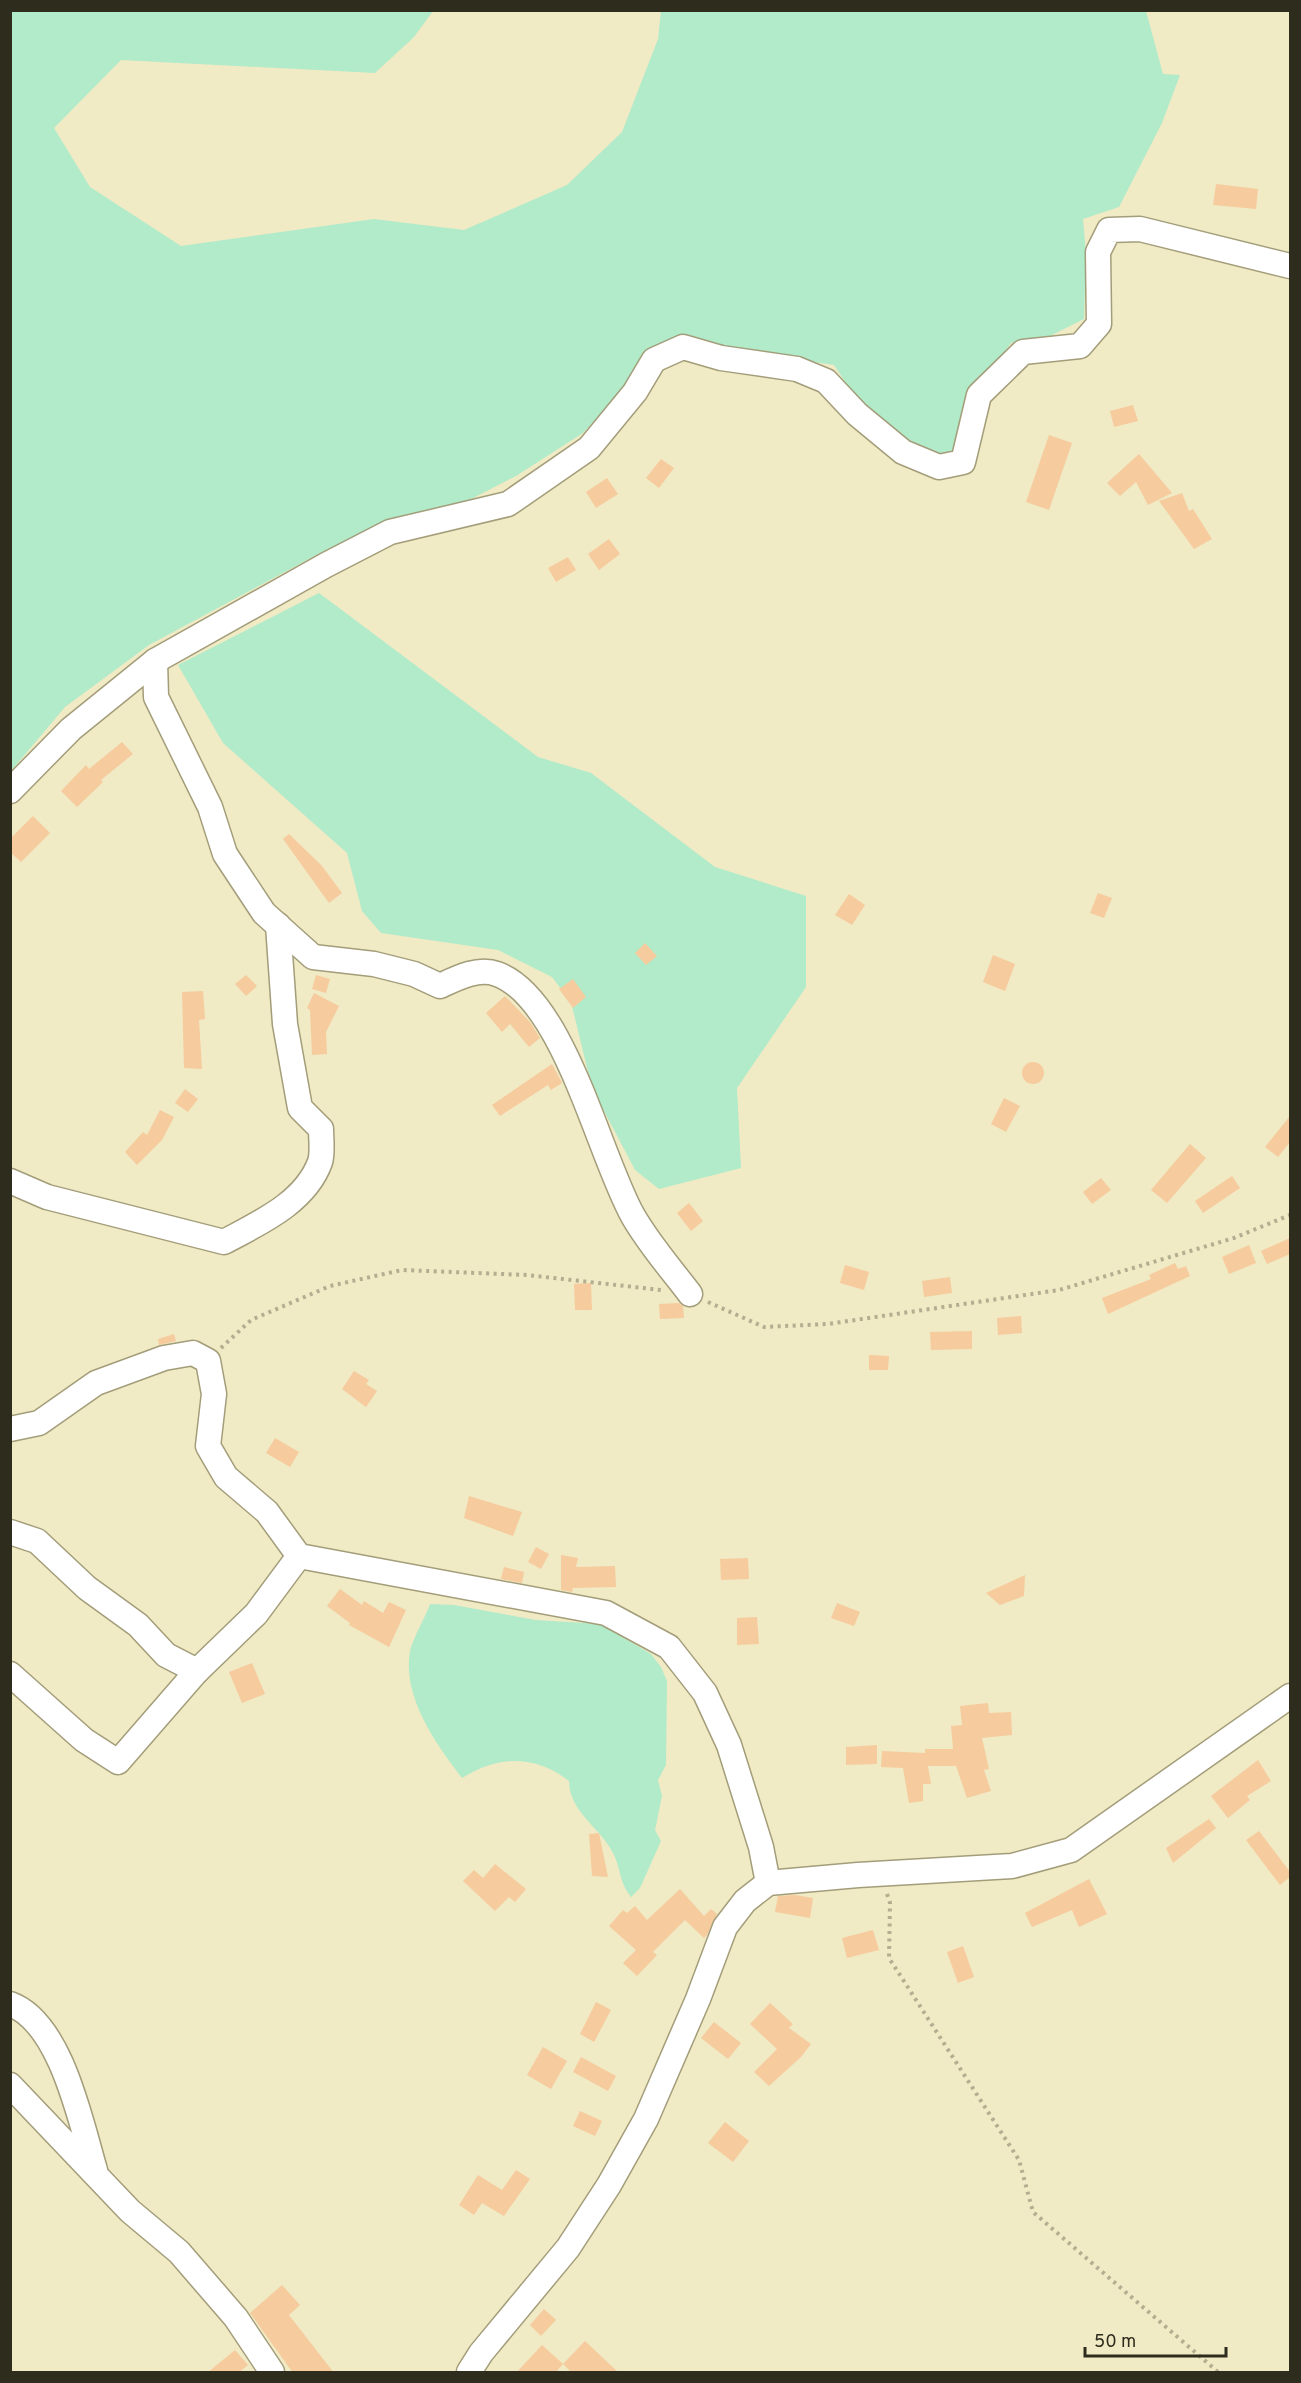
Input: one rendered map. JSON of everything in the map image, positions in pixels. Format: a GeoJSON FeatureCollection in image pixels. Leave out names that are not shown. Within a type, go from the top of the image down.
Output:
{"type":"FeatureCollection","features":[{"type":"Feature","properties":{"kind":"street"},"geometry":{"type":"LineString","coordinates":[[10,791],[71,729],[155,661],[326,564],[390,532],[508,504],[589,448],[635,392],[654,360],[682,347],[721,358],[797,369],[826,381],[857,414],[903,452],[939,467],[963,462],[979,395],[1023,352],[1080,346],[1099,324],[1098,252],[1109,230],[1140,229],[1290,266]]}},
{"type":"Feature","properties":{"kind":"street"},"geometry":{"type":"LineString","coordinates":[[155,661],[156,697],[210,807],[225,854],[264,913],[313,957],[374,964],[414,974],[440,986],[466,974],[496,973],[525,990],[551,1026],[633,1216],[690,1294]]}},
{"type":"Feature","properties":{"kind":"street"},"geometry":{"type":"LineString","coordinates":[[10,1181],[47,1197],[224,1242],[272,1216],[305,1188],[320,1161],[321,1129],[300,1108],[285,1024],[278,925]]}},
{"type":"Feature","properties":{"kind":"street"},"geometry":{"type":"LineString","coordinates":[[10,1429],[39,1423],[96,1383],[164,1358],[193,1353],[208,1361],[214,1394],[208,1446],[225,1477],[267,1512],[299,1556],[606,1613],[669,1647],[705,1693],[729,1745],[761,1847],[768,1883]]}},
{"type":"Feature","properties":{"kind":"street"},"geometry":{"type":"LineString","coordinates":[[10,1532],[37,1541],[87,1588],[138,1625],[166,1655],[196,1671]]}},
{"type":"Feature","properties":{"kind":"street"},"geometry":{"type":"LineString","coordinates":[[10,1674],[84,1740],[118,1762],[196,1671],[256,1614],[299,1556]]}},
{"type":"Feature","properties":{"kind":"street"},"geometry":{"type":"LineString","coordinates":[[469,2373],[481,2353],[568,2248],[609,2185],[646,2119],[698,1999],[725,1927],[745,1901],[768,1883],[880,1873],[1012,1866],[1071,1850],[1290,1696]]}},
{"type":"Feature","properties":{"kind":"street"},"geometry":{"type":"LineString","coordinates":[[10,2004],[18,2007],[45,2031],[74,2099],[95,2172]]}},
{"type":"Feature","properties":{"kind":"street"},"geometry":{"type":"LineString","coordinates":[[10,2085],[130,2211],[179,2252],[236,2318],[272,2373]]}},
{"type":"Feature","properties":{"kind":"path"},"geometry":{"type":"LineString","coordinates":[[208,1361],[251,1320],[330,1286],[402,1270],[527,1275],[632,1285],[690,1294],[764,1328],[828,1324],[1059,1290],[1234,1238],[1290,1215]]}},
{"type":"Feature","properties":{"kind":"path"},"geometry":{"type":"LineString","coordinates":[[880,1873],[890,1903],[889,1958],[1019,2160],[1033,2212],[1218,2373]]}},
{"type":"Feature","properties":{"kind":"green space"},"geometry":{"type":"Polygon","coordinates":[[[11,11],[433,11],[414,37],[375,73],[121,60],[54,128],[90,187],[181,246],[374,219],[464,230],[567,185],[622,132],[658,39],[661,11],[1146,11],[1163,74],[1180,75],[1162,123],[1119,207],[1083,219],[1086,253],[1084,319],[1048,337],[1011,343],[974,392],[960,453],[938,460],[908,446],[864,410],[834,365],[728,349],[681,337],[629,383],[583,433],[516,476],[444,513],[382,523],[324,551],[149,645],[65,707],[11,771],[11,11]]]}},
{"type":"Feature","properties":{"kind":"green space"},"geometry":{"type":"Polygon","coordinates":[[[319,593],[538,757],[591,773],[715,867],[806,896],[806,987],[737,1088],[741,1168],[659,1189],[635,1170],[592,1088],[571,1002],[552,977],[498,950],[381,933],[362,911],[347,853],[223,743],[178,665],[319,593]]]}},
{"type":"Feature","properties":{"kind":"green space"},"geometry":{"type":"Polygon","coordinates":[[[430,1604],[454,1605],[536,1620],[601,1624],[651,1654],[661,1667],[667,1681],[666,1765],[658,1780],[662,1796],[655,1830],[661,1841],[640,1888],[631,1897],[624,1886],[616,1859],[608,1844],[574,1802],[569,1781],[543,1766],[517,1761],[490,1765],[462,1778],[442,1750],[423,1719],[416,1702],[409,1668],[410,1651],[430,1604]]]}},
{"type":"Feature","properties":{"kind":"building"},"geometry":{"type":"Polygon","coordinates":[[[1216,184],[1258,189],[1256,209],[1213,205],[1216,184]]]}},
{"type":"Feature","properties":{"kind":"building"},"geometry":{"type":"Polygon","coordinates":[[[1133,405],[1138,421],[1114,427],[1110,411],[1133,405]]]}},
{"type":"Feature","properties":{"kind":"building"},"geometry":{"type":"Polygon","coordinates":[[[1049,435],[1072,443],[1049,510],[1026,502],[1049,435]]]}},
{"type":"Feature","properties":{"kind":"building"},"geometry":{"type":"Polygon","coordinates":[[[1139,454],[1172,493],[1148,505],[1136,482],[1120,496],[1107,483],[1139,454]]]}},
{"type":"Feature","properties":{"kind":"building"},"geometry":{"type":"Polygon","coordinates":[[[661,459],[674,468],[659,488],[646,478],[661,459]]]}},
{"type":"Feature","properties":{"kind":"building"},"geometry":{"type":"Polygon","coordinates":[[[607,478],[618,494],[596,508],[586,492],[607,478]]]}},
{"type":"Feature","properties":{"kind":"building"},"geometry":{"type":"Polygon","coordinates":[[[1182,493],[1189,511],[1193,509],[1212,539],[1194,549],[1159,501],[1182,493]]]}},
{"type":"Feature","properties":{"kind":"building"},"geometry":{"type":"Polygon","coordinates":[[[609,539],[620,554],[599,570],[588,554],[609,539]]]}},
{"type":"Feature","properties":{"kind":"building"},"geometry":{"type":"Polygon","coordinates":[[[568,557],[576,570],[556,582],[548,568],[568,557]]]}},
{"type":"Feature","properties":{"kind":"building"},"geometry":{"type":"Polygon","coordinates":[[[122,742],[133,754],[101,780],[103,782],[77,807],[61,791],[86,765],[89,769],[122,742]]]}},
{"type":"Feature","properties":{"kind":"building"},"geometry":{"type":"Polygon","coordinates":[[[33,816],[50,833],[21,862],[10,852],[10,839],[33,816]]]}},
{"type":"Feature","properties":{"kind":"building"},"geometry":{"type":"Polygon","coordinates":[[[289,834],[322,866],[342,893],[329,903],[283,839],[289,834]]]}},
{"type":"Feature","properties":{"kind":"building"},"geometry":{"type":"Polygon","coordinates":[[[1098,893],[1112,898],[1104,918],[1090,913],[1098,893]]]}},
{"type":"Feature","properties":{"kind":"building"},"geometry":{"type":"Polygon","coordinates":[[[849,894],[865,905],[852,925],[835,915],[849,894]]]}},
{"type":"Feature","properties":{"kind":"building"},"geometry":{"type":"Polygon","coordinates":[[[645,943],[657,956],[646,965],[635,953],[645,943]]]}},
{"type":"Feature","properties":{"kind":"building"},"geometry":{"type":"Polygon","coordinates":[[[993,955],[1015,964],[1005,991],[983,982],[993,955]]]}},
{"type":"Feature","properties":{"kind":"building"},"geometry":{"type":"Polygon","coordinates":[[[246,975],[257,986],[246,996],[235,984],[246,975]]]}},
{"type":"Feature","properties":{"kind":"building"},"geometry":{"type":"Polygon","coordinates":[[[316,975],[330,979],[326,993],[312,989],[316,975]]]}},
{"type":"Feature","properties":{"kind":"building"},"geometry":{"type":"Polygon","coordinates":[[[573,979],[586,997],[573,1008],[559,989],[573,979]]]}},
{"type":"Feature","properties":{"kind":"building"},"geometry":{"type":"Polygon","coordinates":[[[203,991],[205,1019],[199,1020],[202,1069],[184,1068],[182,992],[203,991]]]}},
{"type":"Feature","properties":{"kind":"building"},"geometry":{"type":"Polygon","coordinates":[[[314,993],[339,1006],[326,1032],[327,1054],[312,1055],[310,1010],[307,1008],[314,993]]]}},
{"type":"Feature","properties":{"kind":"building"},"geometry":{"type":"Polygon","coordinates":[[[505,996],[530,1022],[540,1038],[529,1047],[510,1024],[502,1032],[486,1013],[505,996]]]}},
{"type":"Feature","properties":{"kind":"building"},"geometry":{"type":"Polygon","coordinates":[[[1033,1062],[1041,1065],[1044,1073],[1041,1081],[1033,1084],[1025,1081],[1022,1073],[1025,1065],[1033,1062]]]}},
{"type":"Feature","properties":{"kind":"building"},"geometry":{"type":"Polygon","coordinates":[[[552,1064],[562,1083],[551,1090],[548,1085],[500,1116],[492,1105],[552,1064]]]}},
{"type":"Feature","properties":{"kind":"building"},"geometry":{"type":"Polygon","coordinates":[[[185,1089],[198,1099],[188,1112],[175,1103],[185,1089]]]}},
{"type":"Feature","properties":{"kind":"building"},"geometry":{"type":"Polygon","coordinates":[[[1004,1098],[1020,1106],[1006,1132],[991,1124],[1004,1098]]]}},
{"type":"Feature","properties":{"kind":"building"},"geometry":{"type":"Polygon","coordinates":[[[160,1110],[174,1117],[162,1140],[137,1165],[125,1152],[143,1132],[147,1135],[160,1110]]]}},
{"type":"Feature","properties":{"kind":"building"},"geometry":{"type":"Polygon","coordinates":[[[1290,1116],[1290,1142],[1278,1157],[1265,1147],[1290,1116]]]}},
{"type":"Feature","properties":{"kind":"building"},"geometry":{"type":"Polygon","coordinates":[[[1190,1144],[1206,1158],[1167,1203],[1151,1190],[1190,1144]]]}},
{"type":"Feature","properties":{"kind":"building"},"geometry":{"type":"Polygon","coordinates":[[[1232,1176],[1240,1188],[1203,1213],[1195,1201],[1232,1176]]]}},
{"type":"Feature","properties":{"kind":"building"},"geometry":{"type":"Polygon","coordinates":[[[1101,1178],[1111,1190],[1092,1204],[1083,1192],[1101,1178]]]}},
{"type":"Feature","properties":{"kind":"building"},"geometry":{"type":"Polygon","coordinates":[[[689,1203],[703,1221],[691,1231],[677,1213],[689,1203]]]}},
{"type":"Feature","properties":{"kind":"building"},"geometry":{"type":"Polygon","coordinates":[[[1290,1238],[1290,1254],[1267,1264],[1261,1251],[1290,1238]]]}},
{"type":"Feature","properties":{"kind":"building"},"geometry":{"type":"Polygon","coordinates":[[[1249,1245],[1256,1263],[1229,1274],[1222,1257],[1249,1245]]]}},
{"type":"Feature","properties":{"kind":"building"},"geometry":{"type":"Polygon","coordinates":[[[1175,1263],[1178,1269],[1186,1266],[1190,1276],[1108,1314],[1102,1298],[1151,1279],[1149,1275],[1175,1263]]]}},
{"type":"Feature","properties":{"kind":"building"},"geometry":{"type":"Polygon","coordinates":[[[845,1265],[869,1272],[864,1290],[840,1283],[845,1265]]]}},
{"type":"Feature","properties":{"kind":"building"},"geometry":{"type":"Polygon","coordinates":[[[950,1277],[952,1293],[924,1297],[922,1281],[950,1277]]]}},
{"type":"Feature","properties":{"kind":"building"},"geometry":{"type":"Polygon","coordinates":[[[591,1283],[592,1310],[575,1310],[574,1284],[591,1283]]]}},
{"type":"Feature","properties":{"kind":"building"},"geometry":{"type":"Polygon","coordinates":[[[679,1303],[683,1306],[684,1318],[660,1319],[659,1304],[679,1303]]]}},
{"type":"Feature","properties":{"kind":"building"},"geometry":{"type":"Polygon","coordinates":[[[1021,1316],[1022,1333],[998,1335],[997,1318],[1021,1316]]]}},
{"type":"Feature","properties":{"kind":"building"},"geometry":{"type":"Polygon","coordinates":[[[972,1331],[972,1349],[931,1350],[930,1332],[972,1331]]]}},
{"type":"Feature","properties":{"kind":"building"},"geometry":{"type":"Polygon","coordinates":[[[174,1334],[176,1341],[159,1345],[158,1339],[174,1334]]]}},
{"type":"Feature","properties":{"kind":"building"},"geometry":{"type":"Polygon","coordinates":[[[869,1355],[889,1356],[888,1370],[869,1370],[869,1355]]]}},
{"type":"Feature","properties":{"kind":"building"},"geometry":{"type":"Polygon","coordinates":[[[354,1371],[369,1380],[366,1384],[377,1391],[366,1407],[342,1389],[354,1371]]]}},
{"type":"Feature","properties":{"kind":"building"},"geometry":{"type":"Polygon","coordinates":[[[275,1438],[299,1452],[290,1467],[266,1453],[275,1438]]]}},
{"type":"Feature","properties":{"kind":"building"},"geometry":{"type":"Polygon","coordinates":[[[469,1496],[522,1512],[513,1536],[464,1518],[469,1496]]]}},
{"type":"Feature","properties":{"kind":"building"},"geometry":{"type":"Polygon","coordinates":[[[536,1547],[549,1554],[541,1569],[528,1562],[536,1547]]]}},
{"type":"Feature","properties":{"kind":"building"},"geometry":{"type":"Polygon","coordinates":[[[561,1555],[578,1558],[576,1567],[615,1566],[616,1587],[573,1588],[572,1592],[561,1590],[561,1555]]]}},
{"type":"Feature","properties":{"kind":"building"},"geometry":{"type":"Polygon","coordinates":[[[748,1558],[749,1579],[721,1580],[720,1559],[748,1558]]]}},
{"type":"Feature","properties":{"kind":"building"},"geometry":{"type":"Polygon","coordinates":[[[504,1567],[524,1572],[522,1583],[501,1579],[504,1567]]]}},
{"type":"Feature","properties":{"kind":"building"},"geometry":{"type":"Polygon","coordinates":[[[1025,1575],[1024,1596],[1000,1605],[986,1593],[1025,1575]]]}},
{"type":"Feature","properties":{"kind":"building"},"geometry":{"type":"Polygon","coordinates":[[[340,1589],[362,1605],[364,1601],[383,1613],[389,1602],[406,1610],[389,1647],[349,1625],[350,1623],[327,1606],[340,1589]]]}},
{"type":"Feature","properties":{"kind":"building"},"geometry":{"type":"Polygon","coordinates":[[[837,1603],[860,1612],[854,1626],[831,1618],[837,1603]]]}},
{"type":"Feature","properties":{"kind":"building"},"geometry":{"type":"Polygon","coordinates":[[[757,1617],[759,1644],[737,1645],[737,1618],[757,1617]]]}},
{"type":"Feature","properties":{"kind":"building"},"geometry":{"type":"Polygon","coordinates":[[[252,1663],[265,1694],[242,1703],[229,1672],[252,1663]]]}},
{"type":"Feature","properties":{"kind":"building"},"geometry":{"type":"Polygon","coordinates":[[[988,1703],[989,1713],[1011,1712],[1012,1735],[982,1738],[989,1769],[984,1770],[991,1791],[967,1798],[956,1766],[928,1766],[931,1784],[923,1784],[923,1801],[909,1803],[903,1768],[881,1767],[882,1751],[925,1753],[925,1749],[953,1749],[951,1726],[962,1725],[960,1706],[988,1703]]]}},
{"type":"Feature","properties":{"kind":"building"},"geometry":{"type":"Polygon","coordinates":[[[877,1745],[877,1764],[846,1765],[846,1747],[877,1745]]]}},
{"type":"Feature","properties":{"kind":"building"},"geometry":{"type":"Polygon","coordinates":[[[1258,1760],[1271,1781],[1247,1796],[1250,1800],[1228,1818],[1211,1796],[1258,1760]]]}},
{"type":"Feature","properties":{"kind":"building"},"geometry":{"type":"Polygon","coordinates":[[[1209,1819],[1216,1828],[1173,1863],[1166,1848],[1209,1819]]]}},
{"type":"Feature","properties":{"kind":"building"},"geometry":{"type":"Polygon","coordinates":[[[1259,1831],[1290,1872],[1290,1877],[1280,1885],[1246,1840],[1259,1831]]]}},
{"type":"Feature","properties":{"kind":"building"},"geometry":{"type":"Polygon","coordinates":[[[599,1833],[608,1877],[592,1876],[589,1834],[599,1833]]]}},
{"type":"Feature","properties":{"kind":"building"},"geometry":{"type":"Polygon","coordinates":[[[495,1864],[526,1889],[515,1902],[509,1897],[495,1911],[463,1881],[474,1870],[483,1878],[495,1864]]]}},
{"type":"Feature","properties":{"kind":"building"},"geometry":{"type":"Polygon","coordinates":[[[1089,1879],[1107,1914],[1079,1927],[1072,1910],[1032,1927],[1025,1913],[1089,1879]]]}},
{"type":"Feature","properties":{"kind":"building"},"geometry":{"type":"Polygon","coordinates":[[[680,1889],[704,1916],[711,1909],[717,1914],[707,1935],[704,1938],[685,1920],[653,1952],[657,1955],[637,1976],[623,1963],[636,1950],[609,1926],[623,1910],[627,1913],[635,1906],[647,1920],[680,1889]]]}},
{"type":"Feature","properties":{"kind":"building"},"geometry":{"type":"Polygon","coordinates":[[[795,1895],[813,1898],[810,1918],[775,1912],[778,1896],[795,1895]]]}},
{"type":"Feature","properties":{"kind":"building"},"geometry":{"type":"Polygon","coordinates":[[[873,1930],[879,1950],[847,1958],[842,1938],[873,1930]]]}},
{"type":"Feature","properties":{"kind":"building"},"geometry":{"type":"Polygon","coordinates":[[[963,1946],[974,1977],[958,1983],[947,1952],[963,1946]]]}},
{"type":"Feature","properties":{"kind":"building"},"geometry":{"type":"Polygon","coordinates":[[[596,2002],[611,2010],[594,2042],[580,2034],[596,2002]]]}},
{"type":"Feature","properties":{"kind":"building"},"geometry":{"type":"Polygon","coordinates":[[[770,2003],[793,2024],[789,2028],[811,2044],[801,2057],[769,2086],[754,2072],[777,2049],[750,2024],[770,2003]]]}},
{"type":"Feature","properties":{"kind":"building"},"geometry":{"type":"Polygon","coordinates":[[[714,2022],[741,2043],[728,2059],[701,2038],[714,2022]]]}},
{"type":"Feature","properties":{"kind":"building"},"geometry":{"type":"Polygon","coordinates":[[[543,2047],[567,2061],[551,2089],[527,2075],[543,2047]]]}},
{"type":"Feature","properties":{"kind":"building"},"geometry":{"type":"Polygon","coordinates":[[[581,2057],[616,2076],[608,2091],[573,2072],[581,2057]]]}},
{"type":"Feature","properties":{"kind":"building"},"geometry":{"type":"Polygon","coordinates":[[[580,2111],[602,2121],[595,2136],[573,2126],[580,2111]]]}},
{"type":"Feature","properties":{"kind":"building"},"geometry":{"type":"Polygon","coordinates":[[[725,2122],[749,2141],[733,2162],[708,2143],[725,2122]]]}},
{"type":"Feature","properties":{"kind":"building"},"geometry":{"type":"Polygon","coordinates":[[[516,2170],[530,2179],[504,2216],[482,2203],[474,2215],[459,2205],[478,2175],[502,2190],[516,2170]]]}},
{"type":"Feature","properties":{"kind":"building"},"geometry":{"type":"Polygon","coordinates":[[[282,2285],[300,2305],[289,2315],[334,2373],[293,2373],[250,2313],[282,2285]]]}},
{"type":"Feature","properties":{"kind":"building"},"geometry":{"type":"Polygon","coordinates":[[[544,2309],[556,2320],[541,2336],[530,2325],[544,2309]]]}},
{"type":"Feature","properties":{"kind":"building"},"geometry":{"type":"Polygon","coordinates":[[[585,2341],[619,2373],[572,2373],[563,2364],[585,2341]]]}},
{"type":"Feature","properties":{"kind":"building"},"geometry":{"type":"Polygon","coordinates":[[[542,2345],[563,2364],[555,2373],[516,2373],[542,2345]]]}},
{"type":"Feature","properties":{"kind":"building"},"geometry":{"type":"Polygon","coordinates":[[[235,2350],[248,2365],[238,2373],[207,2373],[235,2350]]]}}]}
